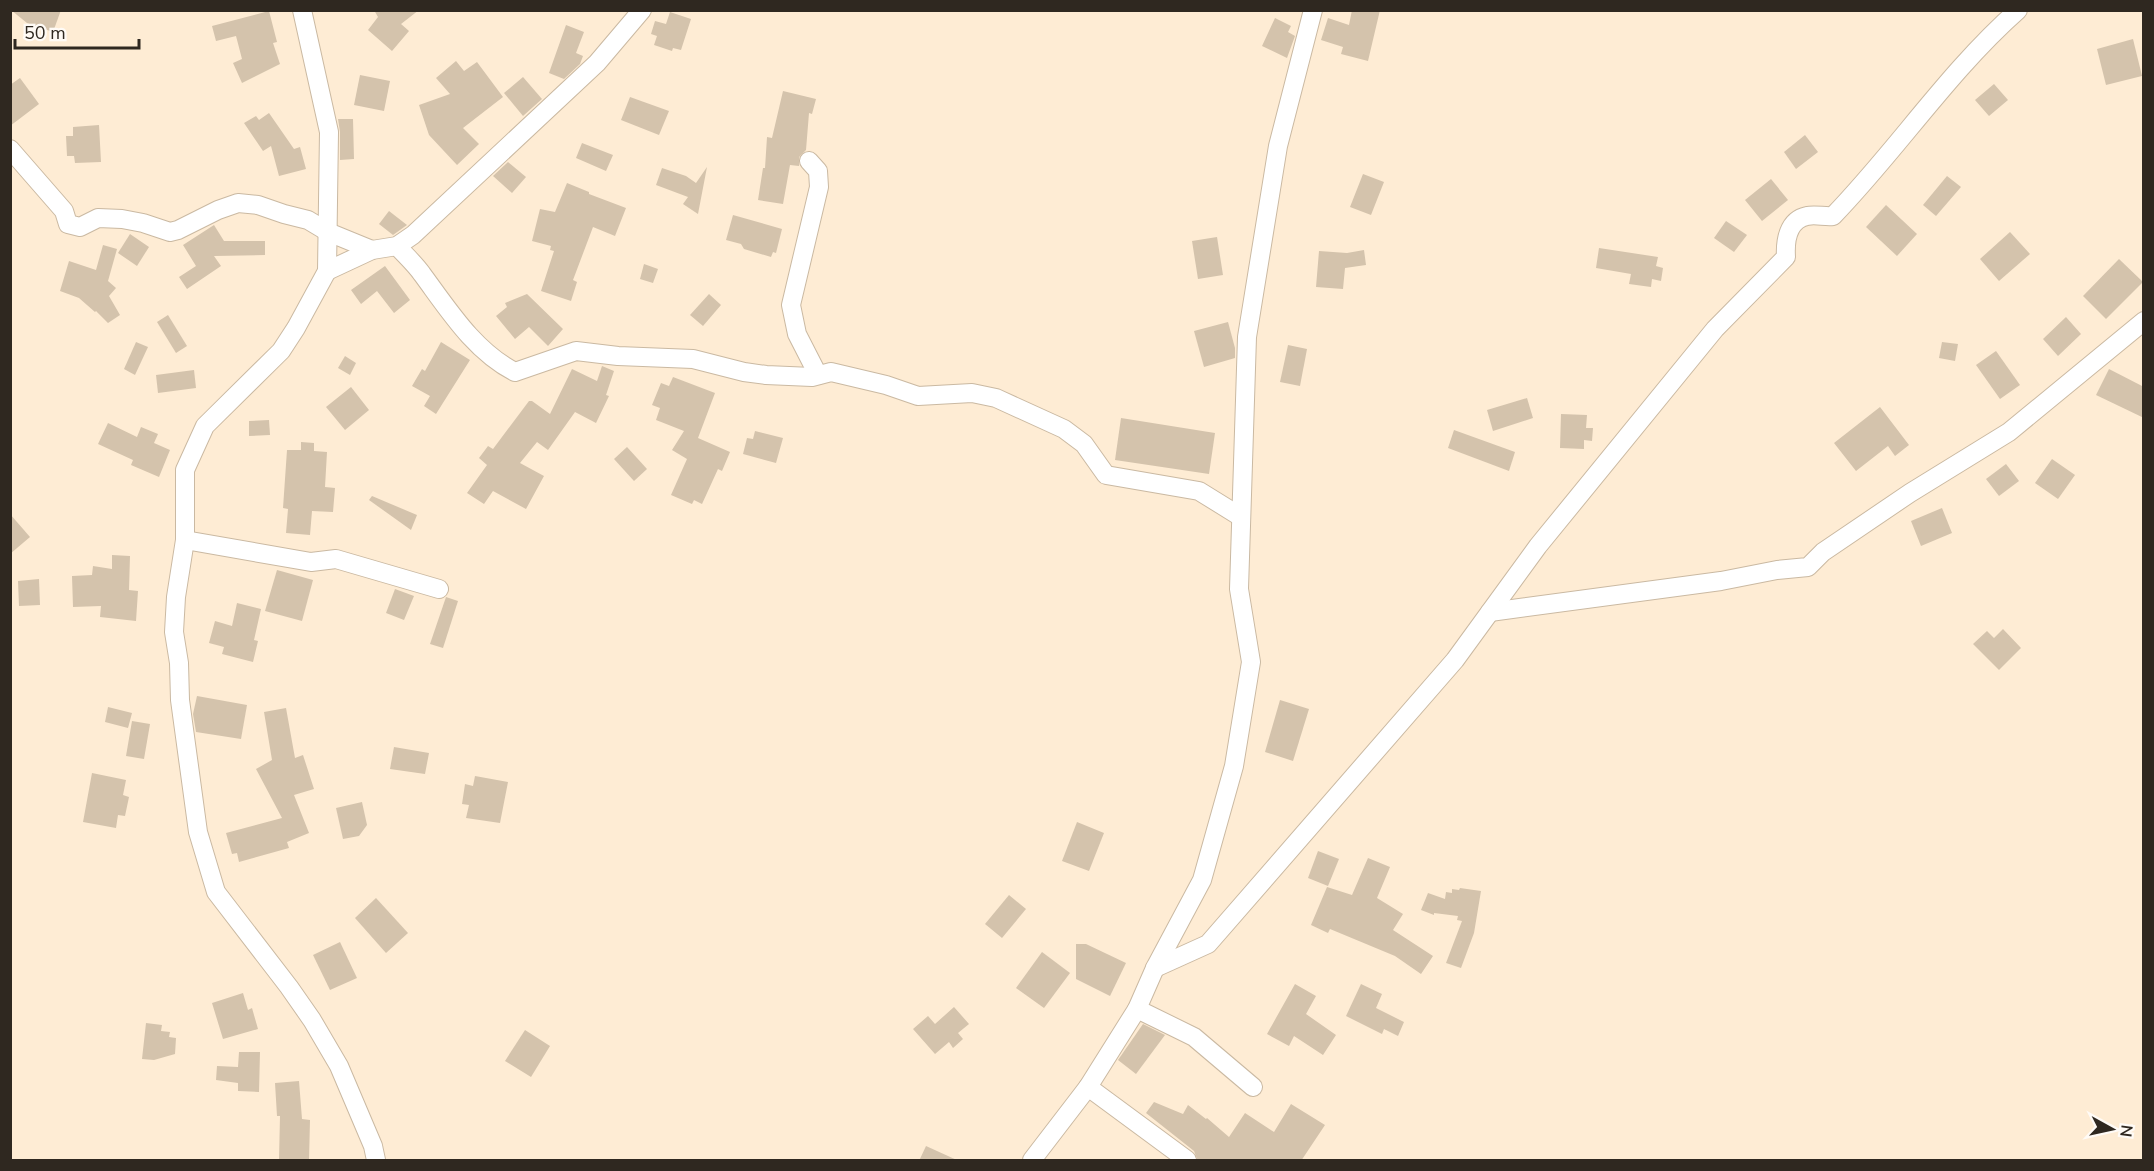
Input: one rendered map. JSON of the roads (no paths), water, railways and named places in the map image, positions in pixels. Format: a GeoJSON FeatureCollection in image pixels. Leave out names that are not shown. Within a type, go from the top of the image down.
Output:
{"type":"FeatureCollection","features":[{"type":"Feature","properties":{"kind":"street"},"geometry":{"type":"LineString","coordinates":[[303,10],[328,132],[327,271],[281,351],[205,426],[186,470],[184,540],[174,632],[179,663],[180,700],[198,832],[216,892],[312,1020],[339,1066],[373,1146],[376,1161]]}},
{"type":"Feature","properties":{"kind":"street"},"geometry":{"type":"LineString","coordinates":[[327,271],[372,250],[397,246],[413,234],[597,63],[642,10]]}},
{"type":"Feature","properties":{"kind":"street"},"geometry":{"type":"LineString","coordinates":[[1032,1161],[1088,1087],[1137,1009],[1155,968],[1202,880],[1234,766],[1251,662],[1239,590],[1248,337],[1278,146],[1312,10]]}},
{"type":"Feature","properties":{"kind":"street"},"geometry":{"type":"LineString","coordinates":[[1155,968],[1208,944],[1455,660],[1538,546],[1715,329],[1786,256],[1785,238],[1793,225],[1806,216],[1833,216],[1954,73],[1990,35],[2018,10]]}},
{"type":"Feature","properties":{"kind":"street"},"geometry":{"type":"LineString","coordinates":[[10,149],[64,211],[68,224],[80,227],[98,218],[122,219],[170,232],[178,231],[218,210],[238,203],[258,205],[308,220],[328,232],[372,250]]}},
{"type":"Feature","properties":{"kind":"street"},"geometry":{"type":"LineString","coordinates":[[809,161],[818,171],[819,187],[791,305],[797,334],[818,375]]}},
{"type":"Feature","properties":{"kind":"street"},"geometry":{"type":"LineString","coordinates":[[397,246],[420,272],[447,310],[481,347],[501,365],[515,372],[576,351],[618,356],[693,359],[766,375],[793,377],[831,372],[886,385],[918,396],[972,393],[996,398],[1064,429],[1084,444],[1106,476],[1199,491],[1241,517]]}},
{"type":"Feature","properties":{"kind":"street"},"geometry":{"type":"LineString","coordinates":[[1490,612],[1808,567],[1823,552],[1910,493],[2009,432],[2144,321]]}},
{"type":"Feature","properties":{"kind":"street"},"geometry":{"type":"LineString","coordinates":[[184,540],[311,562],[336,559],[439,589]]}},
{"type":"Feature","properties":{"kind":"street"},"geometry":{"type":"LineString","coordinates":[[1137,1009],[1194,1038],[1253,1087]]}},
{"type":"Feature","properties":{"kind":"street"},"geometry":{"type":"LineString","coordinates":[[1088,1087],[1187,1161]]}}]}
